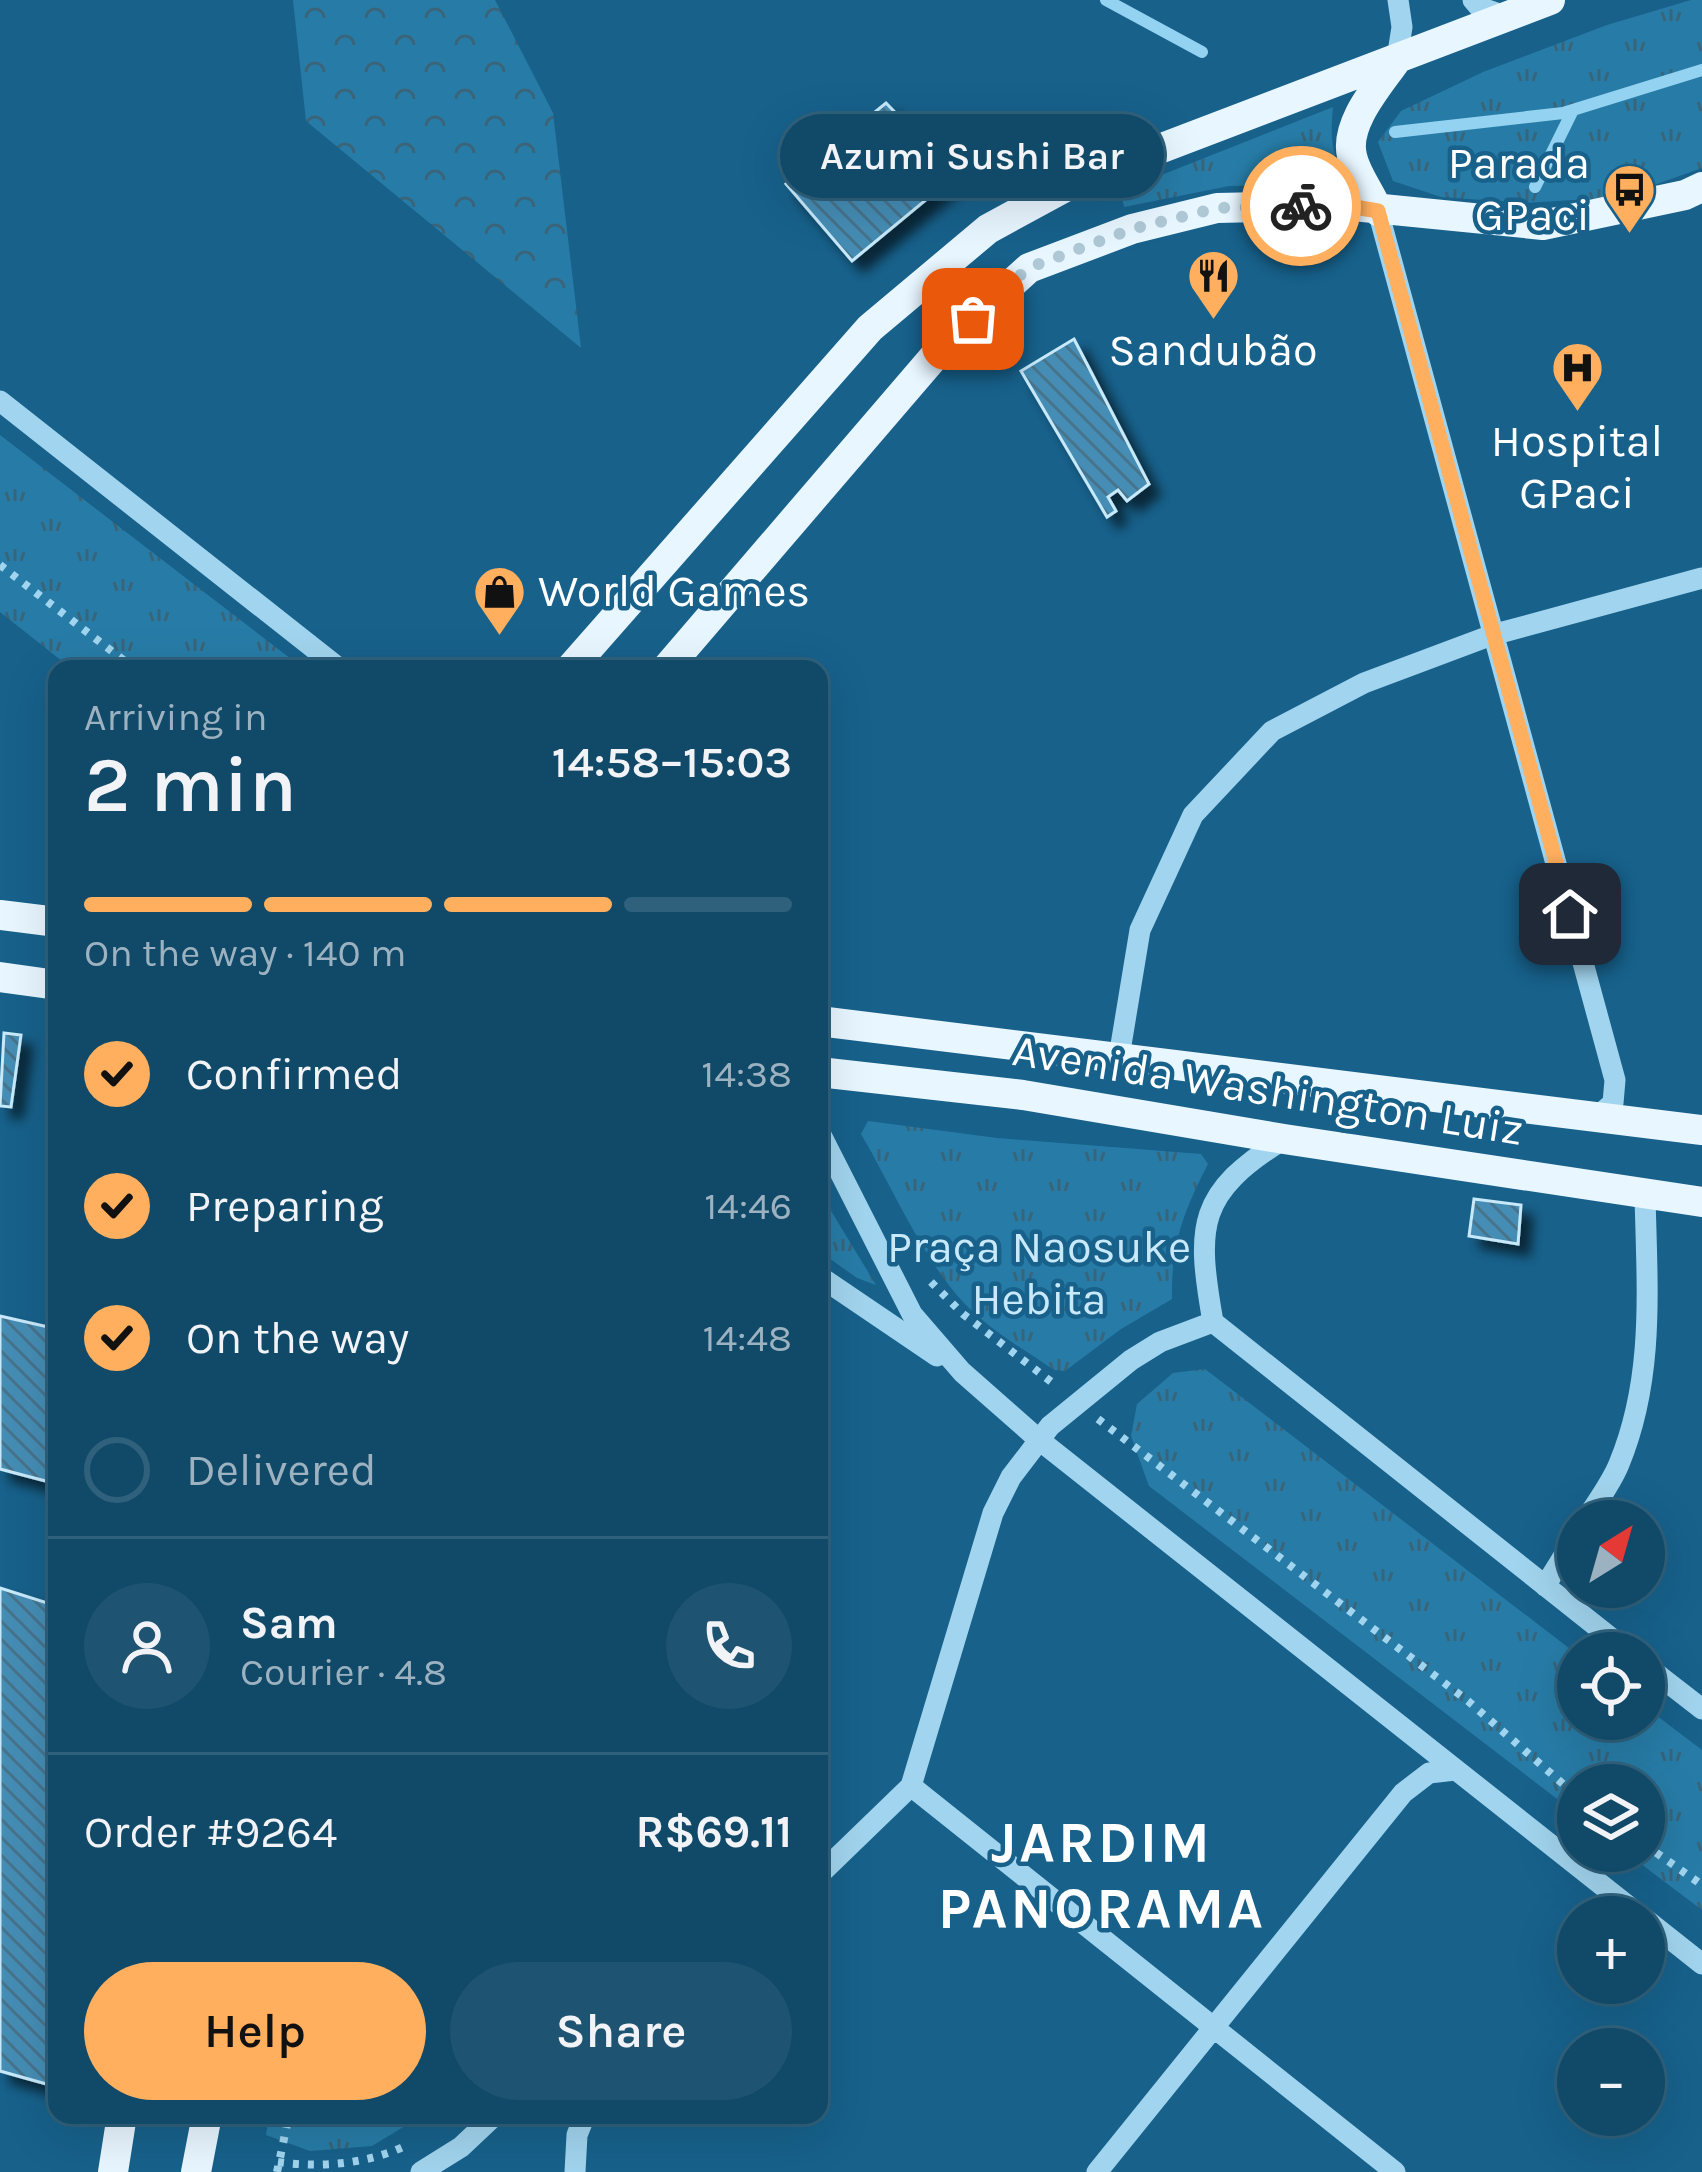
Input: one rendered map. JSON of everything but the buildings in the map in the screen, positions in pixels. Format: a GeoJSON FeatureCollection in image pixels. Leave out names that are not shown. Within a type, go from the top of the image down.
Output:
{"type":"FeatureCollection","features":[{"type":"Feature","properties":{"kind":"main road"},"geometry":{"type":"LineString","coordinates":[[578,660],[871,328],[988,229],[1078,180],[1550,0]]}},
{"type":"Feature","properties":{"kind":"main road"},"geometry":{"type":"LineString","coordinates":[[1378,211],[1351,155],[1353,137],[1366,104],[1397,58]]}},
{"type":"Feature","properties":{"kind":"main road"},"geometry":{"type":"LineString","coordinates":[[674,660],[945,344],[1028,268],[1132,229],[1217,208],[1343,205],[1543,225],[1685,195],[1702,187]]}},
{"type":"Feature","properties":{"kind":"main road"},"geometry":{"type":"LineString","coordinates":[[0,915],[48,921]]}},
{"type":"Feature","properties":{"kind":"main road"},"geometry":{"type":"LineString","coordinates":[[0,977],[48,984]]}},
{"type":"Feature","properties":{"kind":"main road","name":"Avenida Washington Luiz"},"geometry":{"type":"LineString","coordinates":[[828,1022],[1702,1130]]}},
{"type":"Feature","properties":{"kind":"main road","name":"Avenida Washington Luiz"},"geometry":{"type":"LineString","coordinates":[[828,1073],[1023,1095],[1702,1202]]}},
{"type":"Feature","properties":{"kind":"main road"},"geometry":{"type":"LineString","coordinates":[[112,2172],[120,2124]]}},
{"type":"Feature","properties":{"kind":"main road"},"geometry":{"type":"LineString","coordinates":[[196,2172],[205,2124]]}},
{"type":"Feature","properties":{"kind":"street"},"geometry":{"type":"LineString","coordinates":[[1397,58],[1402,27],[1398,0]]}},
{"type":"Feature","properties":{"kind":"street"},"geometry":{"type":"LineString","coordinates":[[1472,0],[1502,16]]}},
{"type":"Feature","properties":{"kind":"street"},"geometry":{"type":"LineString","coordinates":[[1378,211],[1616,1080],[1613,1103],[1599,1115]]}},
{"type":"Feature","properties":{"kind":"street"},"geometry":{"type":"LineString","coordinates":[[0,401],[329,660]]}},
{"type":"Feature","properties":{"kind":"street"},"geometry":{"type":"LineString","coordinates":[[1119,1057],[1140,930],[1193,815],[1272,731],[1364,683],[1492,635],[1702,578]]}},
{"type":"Feature","properties":{"kind":"street"},"geometry":{"type":"LineString","coordinates":[[1284,1139],[1238,1170],[1213,1204],[1205,1225],[1213,1322],[1603,1632]]}},
{"type":"Feature","properties":{"kind":"street"},"geometry":{"type":"LineString","coordinates":[[828,1149],[912,1314],[962,1372]]}},
{"type":"Feature","properties":{"kind":"street"},"geometry":{"type":"LineString","coordinates":[[1598,1500],[1618,1467],[1639,1400],[1649,1342],[1645,1196]]}},
{"type":"Feature","properties":{"kind":"street"},"geometry":{"type":"LineString","coordinates":[[828,1282],[962,1372],[1038,1439],[1615,1896]]}},
{"type":"Feature","properties":{"kind":"street"},"geometry":{"type":"LineString","coordinates":[[828,1866],[910,1786],[993,1514],[1011,1477],[1038,1439],[1145,1351],[1213,1322]]}},
{"type":"Feature","properties":{"kind":"street"},"geometry":{"type":"LineString","coordinates":[[1545,1586],[1557,1567]]}},
{"type":"Feature","properties":{"kind":"street"},"geometry":{"type":"LineString","coordinates":[[1665,1680],[1702,1709]]}},
{"type":"Feature","properties":{"kind":"street"},"geometry":{"type":"LineString","coordinates":[[1097,2172],[1403,1793],[1429,1773],[1455,1771]]}},
{"type":"Feature","properties":{"kind":"street"},"geometry":{"type":"LineString","coordinates":[[910,1786],[1395,2172]]}},
{"type":"Feature","properties":{"kind":"street"},"geometry":{"type":"LineString","coordinates":[[1665,1935],[1702,1964]]}},
{"type":"Feature","properties":{"kind":"street"},"geometry":{"type":"LineString","coordinates":[[421,2172],[461,2147],[485,2124]]}},
{"type":"Feature","properties":{"kind":"street"},"geometry":{"type":"LineString","coordinates":[[574,2172],[581,2124]]}},
{"type":"Feature","properties":{"kind":"path"},"geometry":{"type":"LineString","coordinates":[[0,565],[123,660]]}},
{"type":"Feature","properties":{"kind":"path"},"geometry":{"type":"LineString","coordinates":[[930,1282],[1079,1405],[1468,1701],[1557,1779]]}},
{"type":"Feature","properties":{"kind":"path"},"geometry":{"type":"LineString","coordinates":[[1665,1859],[1702,1885]]}},
{"type":"Feature","properties":{"kind":"path"},"geometry":{"type":"LineString","coordinates":[[287,2124],[278,2167],[385,2156],[418,2140]]}},
{"type":"Feature","properties":{"kind":"green space"},"geometry":{"type":"Polygon","coordinates":[[[293,0],[495,0],[553,113],[581,348],[306,121],[293,0]]]}},
{"type":"Feature","properties":{"kind":"green space"},"geometry":{"type":"Polygon","coordinates":[[[1702,0],[1702,168],[1620,197],[1525,203],[1441,197],[1393,181],[1378,142],[1401,111],[1483,72],[1607,25],[1702,0]]]}},
{"type":"Feature","properties":{"kind":"green space"},"geometry":{"type":"Polygon","coordinates":[[[1333,107],[1333,147],[1348,184],[1229,186],[1124,207],[1121,191],[1333,107]]]}},
{"type":"Feature","properties":{"kind":"green space"},"geometry":{"type":"Polygon","coordinates":[[[0,435],[292,660],[61,660],[0,612],[0,435]]]}},
{"type":"Feature","properties":{"kind":"green space","name":"Praça Naosuke Hebita"},"geometry":{"type":"Polygon","coordinates":[[[868,1121],[997,1138],[1201,1154],[1208,1164],[1180,1229],[1172,1299],[1065,1371],[1054,1370],[985,1322],[949,1286],[861,1134],[868,1121]]]}},
{"type":"Feature","properties":{"kind":"green space"},"geometry":{"type":"Polygon","coordinates":[[[828,1206],[876,1285],[828,1257],[828,1206]]]}},
{"type":"Feature","properties":{"kind":"green space"},"geometry":{"type":"Polygon","coordinates":[[[1205,1369],[1557,1639],[1557,1740],[1665,1740],[1665,1722],[1702,1750],[1702,1910],[1652,1872],[1665,1872],[1665,1764],[1557,1764],[1557,1799],[1149,1486],[1131,1436],[1137,1404],[1173,1373],[1205,1369]]]}},
{"type":"Feature","properties":{"kind":"green space"},"geometry":{"type":"Polygon","coordinates":[[[268,2124],[408,2124],[372,2146],[310,2151],[266,2135],[268,2124]]]}},
{"type":"Feature","properties":{"kind":"waterway"},"geometry":{"type":"LineString","coordinates":[[1106,0],[1202,52]]}},
{"type":"Feature","properties":{"kind":"waterway"},"geometry":{"type":"LineString","coordinates":[[1395,132],[1563,113],[1702,70]]}},
{"type":"Feature","properties":{"kind":"waterway"},"geometry":{"type":"LineString","coordinates":[[1535,187],[1573,110]]}},
{"type":"Feature","properties":{"kind":"way so far"},"geometry":{"type":"LineString","coordinates":[[973,319],[1028,268],[1132,229],[1217,208],[1301,206]]}},
{"type":"Feature","properties":{"kind":"place","name":"Parada GPaci"},"geometry":{"type":"Point","coordinates":[1629,235]}},
{"type":"Feature","properties":{"kind":"place","name":"Azumi Sushi Bar"},"geometry":{"type":"Point","coordinates":[973,319]}},
{"type":"Feature","properties":{"kind":"place","name":"Sandubão"},"geometry":{"type":"Point","coordinates":[1213,322]}},
{"type":"Feature","properties":{"kind":"place","name":"Hospital GPaci"},"geometry":{"type":"Point","coordinates":[1577,413]}},
{"type":"Feature","properties":{"kind":"place","name":"World Games"},"geometry":{"type":"Point","coordinates":[499,637]}},
{"type":"Feature","properties":{"kind":"district","name":"JARDIM PANORAMA"},"geometry":{"type":"Point","coordinates":[1102,1876]}},
{"type":"Feature","properties":{"kind":"route"},"geometry":{"type":"LineString","coordinates":[[1301,206],[1343,205],[1378,211],[1570,914]]}}]}
